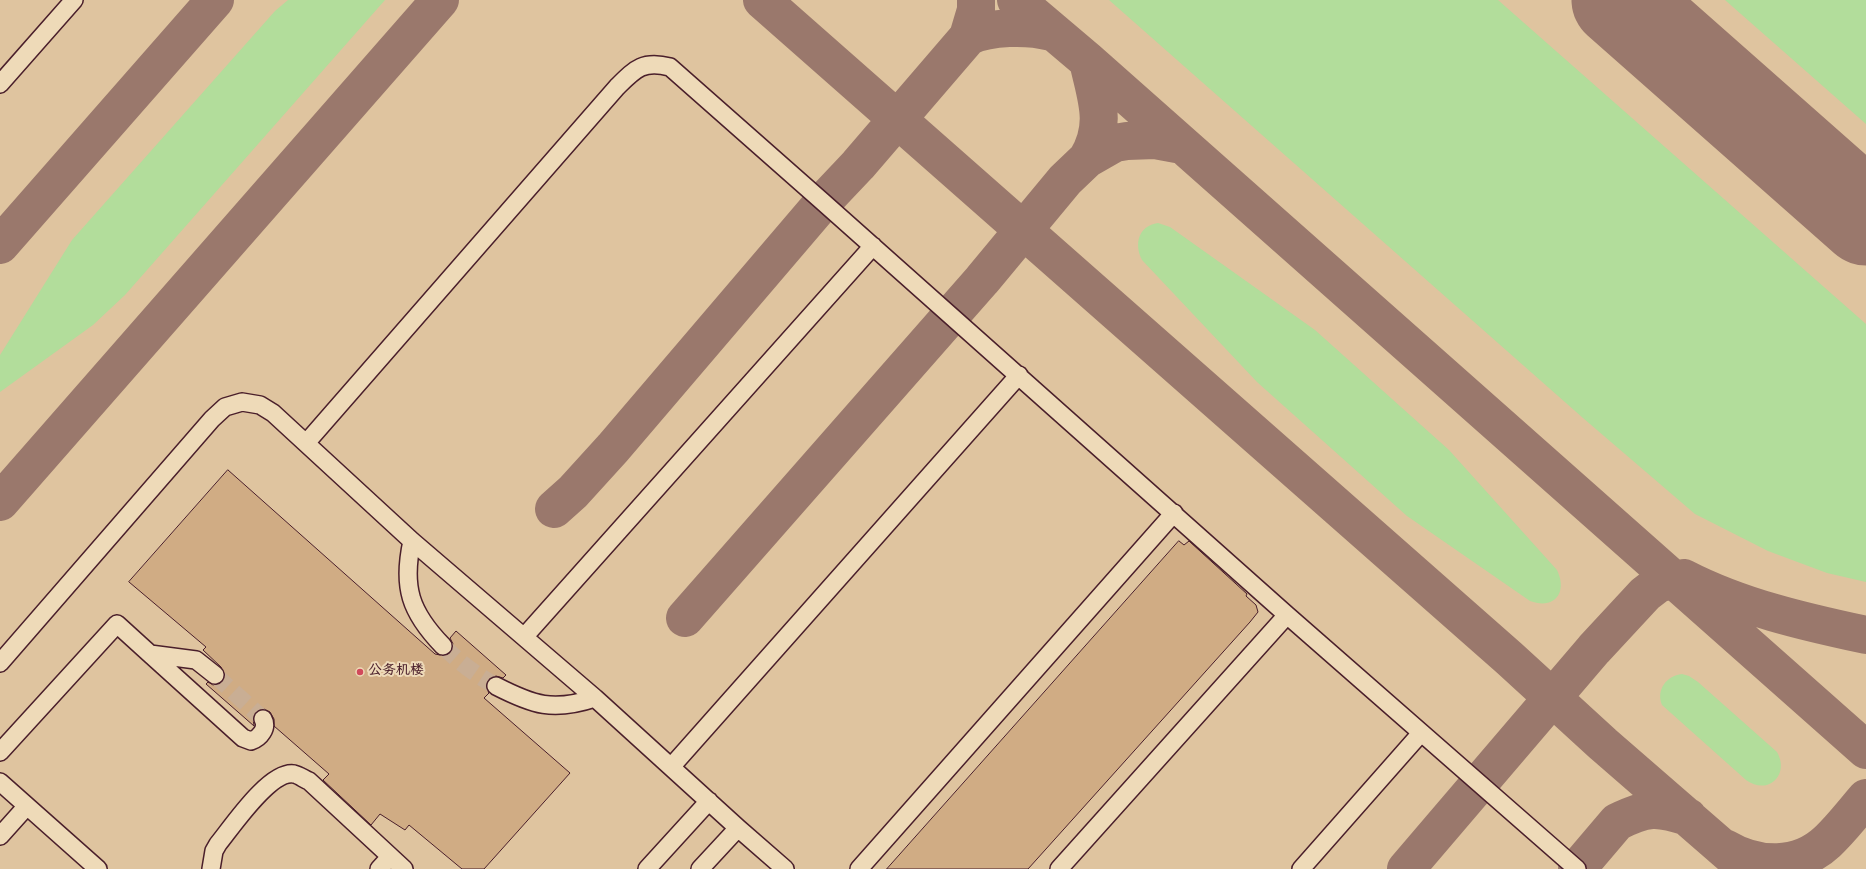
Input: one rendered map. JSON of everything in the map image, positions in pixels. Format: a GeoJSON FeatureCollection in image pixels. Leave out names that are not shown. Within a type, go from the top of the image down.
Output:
{"type":"FeatureCollection","features":[{"type":"Feature","properties":{"kind":"street"},"geometry":{"type":"LineString","coordinates":[[0,84],[74,0]]}},
{"type":"Feature","properties":{"kind":"street"},"geometry":{"type":"LineString","coordinates":[[306,442],[617,87],[632,72],[642,66],[660,65],[670,67],[1174,513],[1287,615],[1577,869]]}},
{"type":"Feature","properties":{"kind":"street"},"geometry":{"type":"LineString","coordinates":[[524,637],[873,246]]}},
{"type":"Feature","properties":{"kind":"street"},"geometry":{"type":"LineString","coordinates":[[671,767],[1019,376]]}},
{"type":"Feature","properties":{"kind":"street"},"geometry":{"type":"LineString","coordinates":[[0,662],[212,419],[225,408],[242,402],[260,406],[273,413],[306,442],[412,541],[595,698],[785,869]]}},
{"type":"Feature","properties":{"kind":"street"},"geometry":{"type":"LineString","coordinates":[[859,869],[1174,513]]}},
{"type":"Feature","properties":{"kind":"street"},"geometry":{"type":"LineString","coordinates":[[412,541],[408,561],[407,581],[411,601],[421,620],[443,646]]}},
{"type":"Feature","properties":{"kind":"street"},"geometry":{"type":"LineString","coordinates":[[1059,869],[1287,615]]}},
{"type":"Feature","properties":{"kind":"street"},"geometry":{"type":"LineString","coordinates":[[0,752],[117,624],[243,738],[251,741],[263,731],[265,727],[262,719]]}},
{"type":"Feature","properties":{"kind":"street"},"geometry":{"type":"LineString","coordinates":[[150,654],[196,660],[214,675]]}},
{"type":"Feature","properties":{"kind":"street"},"geometry":{"type":"LineString","coordinates":[[496,686],[538,704],[558,706],[579,704],[595,698]]}},
{"type":"Feature","properties":{"kind":"street"},"geometry":{"type":"LineString","coordinates":[[1301,869],[1421,733]]}},
{"type":"Feature","properties":{"kind":"street"},"geometry":{"type":"LineString","coordinates":[[211,869],[214,851],[218,844],[259,794],[273,781],[283,776],[294,774],[309,781],[385,863],[404,869]]}},
{"type":"Feature","properties":{"kind":"street"},"geometry":{"type":"LineString","coordinates":[[0,782],[26,807],[98,869]]}},
{"type":"Feature","properties":{"kind":"street"},"geometry":{"type":"LineString","coordinates":[[647,869],[709,801]]}},
{"type":"Feature","properties":{"kind":"street"},"geometry":{"type":"LineString","coordinates":[[0,836],[26,807]]}},
{"type":"Feature","properties":{"kind":"street"},"geometry":{"type":"LineString","coordinates":[[700,869],[738,828]]}},
{"type":"Feature","properties":{"kind":"shaded area"},"geometry":{"type":"Polygon","coordinates":[[[0,0],[1866,0],[1866,869],[0,869],[0,0]]]}},
{"type":"Feature","properties":{"kind":"green space"},"geometry":{"type":"Polygon","coordinates":[[[288,0],[385,0],[125,295],[93,325],[0,392],[0,355],[72,240],[275,11],[288,0]]]}},
{"type":"Feature","properties":{"kind":"green space"},"geometry":{"type":"Polygon","coordinates":[[[1109,0],[1498,0],[1866,324],[1866,582],[1827,573],[1768,551],[1695,514],[1583,418],[1109,0]]]}},
{"type":"Feature","properties":{"kind":"green space"},"geometry":{"type":"Polygon","coordinates":[[[1725,0],[1866,0],[1866,124],[1725,0]]]}},
{"type":"Feature","properties":{"kind":"green space"},"geometry":{"type":"Polygon","coordinates":[[[1158,223],[1170,227],[1315,330],[1449,450],[1557,570],[1561,586],[1557,598],[1546,603],[1530,601],[1407,516],[1257,382],[1142,260],[1138,248],[1138,242],[1142,232],[1151,225],[1158,223]]]}},
{"type":"Feature","properties":{"kind":"green space"},"geometry":{"type":"Polygon","coordinates":[[[1682,674],[1689,676],[1698,682],[1777,752],[1781,768],[1775,781],[1762,786],[1746,780],[1662,705],[1660,699],[1661,689],[1671,678],[1682,674]]]}},
{"type":"Feature","properties":{"kind":"building","name":"公务机楼"},"geometry":{"type":"Polygon","coordinates":[[[228,470],[435,654],[445,656],[450,653],[453,644],[450,638],[456,631],[506,675],[503,678],[496,676],[490,678],[486,686],[489,693],[484,698],[570,773],[484,869],[462,869],[409,825],[405,830],[380,814],[371,825],[323,780],[329,774],[274,726],[274,719],[270,712],[264,709],[256,712],[253,718],[254,726],[206,684],[208,682],[213,685],[219,684],[223,681],[225,676],[221,667],[203,650],[206,647],[129,582],[228,470]]]}},
{"type":"Feature","properties":{"kind":"building"},"geometry":{"type":"Polygon","coordinates":[[[1179,541],[1184,545],[1189,541],[1247,594],[1246,596],[1256,605],[1258,612],[1250,622],[1028,869],[887,869],[1179,541]]]}},
{"type":"Feature","properties":{"kind":"taxiway"},"geometry":{"type":"LineString","coordinates":[[0,245],[215,0]]}},
{"type":"Feature","properties":{"kind":"taxiway"},"geometry":{"type":"LineString","coordinates":[[0,502],[440,0]]}},
{"type":"Feature","properties":{"kind":"taxiway"},"geometry":{"type":"LineString","coordinates":[[762,0],[1509,658],[1603,744],[1747,869]]}},
{"type":"Feature","properties":{"kind":"taxiway"},"geometry":{"type":"LineString","coordinates":[[968,37],[976,10],[976,0]]}},
{"type":"Feature","properties":{"kind":"taxiway"},"geometry":{"type":"LineString","coordinates":[[1016,0],[1088,61],[1866,750]]}},
{"type":"Feature","properties":{"kind":"taxiway"},"geometry":{"type":"LineString","coordinates":[[554,509],[573,492],[613,448],[823,202],[858,165],[968,37],[977,33],[1009,28],[1051,32]]}},
{"type":"Feature","properties":{"kind":"taxiway"},"geometry":{"type":"LineString","coordinates":[[1087,159],[1097,134],[1099,122],[1097,99],[1088,61]]}},
{"type":"Feature","properties":{"kind":"taxiway"},"geometry":{"type":"LineString","coordinates":[[685,618],[982,280],[1065,180],[1087,159],[1115,143],[1127,141],[1155,140],[1182,145]]}},
{"type":"Feature","properties":{"kind":"taxiway"},"geometry":{"type":"LineString","coordinates":[[1684,578],[1705,588],[1750,605],[1796,619],[1866,635]]}},
{"type":"Feature","properties":{"kind":"taxiway"},"geometry":{"type":"LineString","coordinates":[[1406,869],[1594,649],[1645,594],[1658,584],[1672,579],[1681,579],[1695,584]]}},
{"type":"Feature","properties":{"kind":"taxiway"},"geometry":{"type":"LineString","coordinates":[[1725,848],[1750,859],[1764,862],[1790,861],[1803,857],[1816,851],[1827,842],[1866,798]]}},
{"type":"Feature","properties":{"kind":"taxiway"},"geometry":{"type":"LineString","coordinates":[[1577,869],[1617,822],[1627,817],[1636,813],[1652,810],[1668,811],[1688,817]]}},
{"type":"Feature","properties":{"kind":"runway"},"geometry":{"type":"LineString","coordinates":[[1619,0],[1866,218]]}},
{"type":"Feature","properties":{"kind":"tunnel"},"geometry":{"type":"LineString","coordinates":[[443,646],[468,668],[496,686]]}},
{"type":"Feature","properties":{"kind":"tunnel"},"geometry":{"type":"LineString","coordinates":[[215,675],[263,719]]}},
{"type":"Feature","properties":{"kind":"place","name":"公务机楼"},"geometry":{"type":"Point","coordinates":[360,672]}}]}
